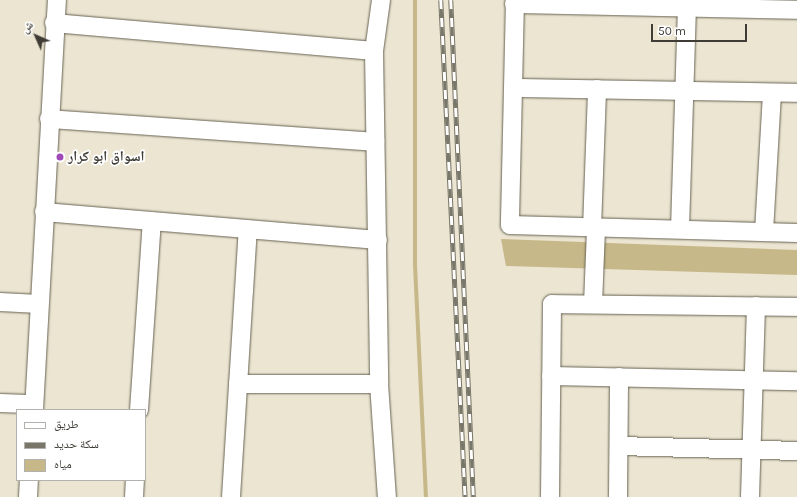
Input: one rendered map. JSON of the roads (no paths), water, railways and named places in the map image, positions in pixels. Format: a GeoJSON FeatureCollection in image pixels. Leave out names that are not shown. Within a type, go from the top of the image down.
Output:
{"type":"FeatureCollection","features":[{"type":"Feature","properties":{"kind":"street"},"geometry":{"type":"LineString","coordinates":[[0,403],[34,407],[56,0]]}},
{"type":"Feature","properties":{"kind":"street"},"geometry":{"type":"LineString","coordinates":[[381,0],[374,51],[375,142],[378,240],[379,384],[387,497]]}},
{"type":"Feature","properties":{"kind":"street"},"geometry":{"type":"LineString","coordinates":[[786,7],[687,8],[515,2],[510,225],[797,233]]}},
{"type":"Feature","properties":{"kind":"street"},"geometry":{"type":"LineString","coordinates":[[680,230],[687,8]]}},
{"type":"Feature","properties":{"kind":"street"},"geometry":{"type":"LineString","coordinates":[[54,23],[374,51]]}},
{"type":"Feature","properties":{"kind":"street"},"geometry":{"type":"LineString","coordinates":[[514,88],[797,93]]}},
{"type":"Feature","properties":{"kind":"street"},"geometry":{"type":"LineString","coordinates":[[593,304],[597,89]]}},
{"type":"Feature","properties":{"kind":"street"},"geometry":{"type":"LineString","coordinates":[[764,232],[772,93]]}},
{"type":"Feature","properties":{"kind":"street"},"geometry":{"type":"LineString","coordinates":[[49,119],[375,142]]}},
{"type":"Feature","properties":{"kind":"street"},"geometry":{"type":"LineString","coordinates":[[44,212],[378,240]]}},
{"type":"Feature","properties":{"kind":"street"},"geometry":{"type":"LineString","coordinates":[[140,409],[152,221]]}},
{"type":"Feature","properties":{"kind":"street"},"geometry":{"type":"LineString","coordinates":[[231,497],[248,230]]}},
{"type":"Feature","properties":{"kind":"street"},"geometry":{"type":"LineString","coordinates":[[0,302],[39,304]]}},
{"type":"Feature","properties":{"kind":"street"},"geometry":{"type":"LineString","coordinates":[[550,497],[552,304],[797,307]]}},
{"type":"Feature","properties":{"kind":"street"},"geometry":{"type":"LineString","coordinates":[[750,497],[756,306]]}},
{"type":"Feature","properties":{"kind":"street"},"geometry":{"type":"LineString","coordinates":[[551,376],[797,381]]}},
{"type":"Feature","properties":{"kind":"street"},"geometry":{"type":"LineString","coordinates":[[618,497],[619,378]]}},
{"type":"Feature","properties":{"kind":"street"},"geometry":{"type":"LineString","coordinates":[[238,384],[379,384]]}},
{"type":"Feature","properties":{"kind":"street"},"geometry":{"type":"LineString","coordinates":[[618,446],[797,451]]}},
{"type":"Feature","properties":{"kind":"street"},"geometry":{"type":"LineString","coordinates":[[28,497],[29,481]]}},
{"type":"Feature","properties":{"kind":"street"},"geometry":{"type":"LineString","coordinates":[[134,497],[135,481]]}},
{"type":"Feature","properties":{"kind":"water"},"geometry":{"type":"Polygon","coordinates":[[[501,239],[797,250],[797,275],[506,266],[501,239]]]}},
{"type":"Feature","properties":{"kind":"waterway"},"geometry":{"type":"LineString","coordinates":[[415,0],[415,265],[426,497]]}},
{"type":"Feature","properties":{"kind":"railway"},"geometry":{"type":"LineString","coordinates":[[441,0],[465,497]]}},
{"type":"Feature","properties":{"kind":"railway"},"geometry":{"type":"LineString","coordinates":[[451,0],[474,497]]}},
{"type":"Feature","properties":{"kind":"place","name":"اسواق ابو كرار"},"geometry":{"type":"Point","coordinates":[60,157]}}]}
